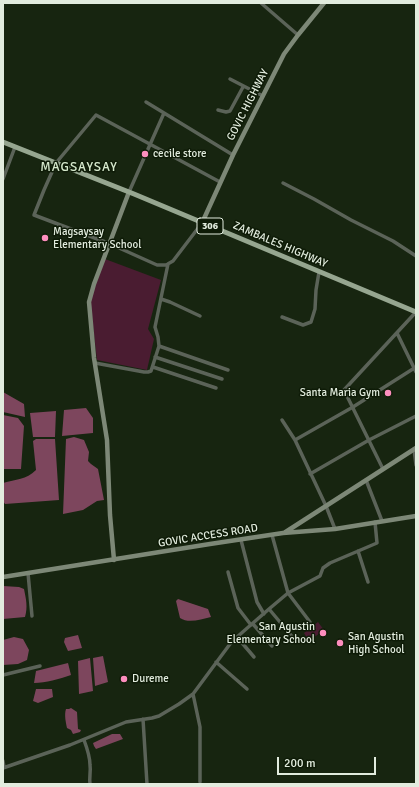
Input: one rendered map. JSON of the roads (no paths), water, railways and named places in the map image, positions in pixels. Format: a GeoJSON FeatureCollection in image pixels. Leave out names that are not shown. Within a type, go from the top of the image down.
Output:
{"type":"FeatureCollection","features":[{"type":"Feature","properties":{"kind":"main road","name":"GOVIC HIGHWAY"},"geometry":{"type":"LineString","coordinates":[[202,223],[233,155],[284,54],[324,3]]}},
{"type":"Feature","properties":{"kind":"main road","name":"ZAMBALES HIGHWAY"},"geometry":{"type":"LineString","coordinates":[[3,142],[129,192],[416,312]]}},
{"type":"Feature","properties":{"kind":"main road"},"geometry":{"type":"LineString","coordinates":[[114,560],[110,515],[107,440],[95,363],[89,302],[108,243],[129,192]]}},
{"type":"Feature","properties":{"kind":"main road"},"geometry":{"type":"LineString","coordinates":[[283,533],[415,449]]}},
{"type":"Feature","properties":{"kind":"main road","name":"GOVIC ACCESS ROAD"},"geometry":{"type":"LineString","coordinates":[[3,577],[283,533],[335,529],[416,516]]}},
{"type":"Feature","properties":{"kind":"street"},"geometry":{"type":"LineString","coordinates":[[261,3],[298,35]]}},
{"type":"Feature","properties":{"kind":"street"},"geometry":{"type":"LineString","coordinates":[[230,80],[262,96]]}},
{"type":"Feature","properties":{"kind":"street"},"geometry":{"type":"LineString","coordinates":[[218,110],[226,112],[230,110],[244,87]]}},
{"type":"Feature","properties":{"kind":"street"},"geometry":{"type":"LineString","coordinates":[[146,102],[233,155]]}},
{"type":"Feature","properties":{"kind":"street"},"geometry":{"type":"LineString","coordinates":[[129,192],[164,112]]}},
{"type":"Feature","properties":{"kind":"street"},"geometry":{"type":"LineString","coordinates":[[202,223],[173,261],[166,265],[156,266],[108,243],[34,215],[56,163],[96,114],[220,182]]}},
{"type":"Feature","properties":{"kind":"street"},"geometry":{"type":"LineString","coordinates":[[3,179],[15,147]]}},
{"type":"Feature","properties":{"kind":"street"},"geometry":{"type":"LineString","coordinates":[[283,183],[393,241],[416,256]]}},
{"type":"Feature","properties":{"kind":"street"},"geometry":{"type":"LineString","coordinates":[[95,363],[148,372],[151,371],[159,346],[155,327],[168,264]]}},
{"type":"Feature","properties":{"kind":"street"},"geometry":{"type":"LineString","coordinates":[[282,317],[303,325],[311,322],[316,309],[316,290],[319,272]]}},
{"type":"Feature","properties":{"kind":"street"},"geometry":{"type":"LineString","coordinates":[[161,299],[200,316]]}},
{"type":"Feature","properties":{"kind":"street"},"geometry":{"type":"LineString","coordinates":[[383,469],[344,390],[416,312]]}},
{"type":"Feature","properties":{"kind":"street"},"geometry":{"type":"LineString","coordinates":[[295,440],[415,369],[397,333]]}},
{"type":"Feature","properties":{"kind":"street"},"geometry":{"type":"LineString","coordinates":[[159,346],[228,370]]}},
{"type":"Feature","properties":{"kind":"street"},"geometry":{"type":"LineString","coordinates":[[155,357],[222,379]]}},
{"type":"Feature","properties":{"kind":"street"},"geometry":{"type":"LineString","coordinates":[[152,367],[216,388]]}},
{"type":"Feature","properties":{"kind":"street"},"geometry":{"type":"LineString","coordinates":[[310,474],[369,440],[416,416]]}},
{"type":"Feature","properties":{"kind":"street"},"geometry":{"type":"LineString","coordinates":[[282,420],[295,440],[326,506],[335,529]]}},
{"type":"Feature","properties":{"kind":"street"},"geometry":{"type":"LineString","coordinates":[[415,449],[416,465]]}},
{"type":"Feature","properties":{"kind":"street"},"geometry":{"type":"LineString","coordinates":[[366,480],[382,521]]}},
{"type":"Feature","properties":{"kind":"street"},"geometry":{"type":"LineString","coordinates":[[3,761],[4,767],[84,740],[126,722],[159,716],[178,704],[193,694],[230,644],[288,593],[320,576],[323,568],[330,563],[377,543],[375,522]]}},
{"type":"Feature","properties":{"kind":"street"},"geometry":{"type":"LineString","coordinates":[[272,535],[288,593],[310,622]]}},
{"type":"Feature","properties":{"kind":"street"},"geometry":{"type":"LineString","coordinates":[[241,540],[257,602],[264,614]]}},
{"type":"Feature","properties":{"kind":"street"},"geometry":{"type":"LineString","coordinates":[[358,551],[368,582]]}},
{"type":"Feature","properties":{"kind":"street"},"geometry":{"type":"LineString","coordinates":[[228,572],[238,608],[272,646]]}},
{"type":"Feature","properties":{"kind":"street"},"geometry":{"type":"LineString","coordinates":[[28,573],[32,616]]}},
{"type":"Feature","properties":{"kind":"street"},"geometry":{"type":"LineString","coordinates":[[269,609],[296,640]]}},
{"type":"Feature","properties":{"kind":"street"},"geometry":{"type":"LineString","coordinates":[[237,637],[254,657]]}},
{"type":"Feature","properties":{"kind":"street"},"geometry":{"type":"LineString","coordinates":[[216,662],[247,689]]}},
{"type":"Feature","properties":{"kind":"street"},"geometry":{"type":"LineString","coordinates":[[3,675],[40,666]]}},
{"type":"Feature","properties":{"kind":"street"},"geometry":{"type":"LineString","coordinates":[[193,694],[200,727],[200,782]]}},
{"type":"Feature","properties":{"kind":"street"},"geometry":{"type":"LineString","coordinates":[[143,719],[147,784]]}},
{"type":"Feature","properties":{"kind":"street"},"geometry":{"type":"LineString","coordinates":[[84,740],[91,767],[89,777],[90,784]]}},
{"type":"Feature","properties":{"kind":"place","name":"cecile store"},"geometry":{"type":"Point","coordinates":[145,154]}},
{"type":"Feature","properties":{"kind":"place","name":"Magsaysay Elementary School"},"geometry":{"type":"Point","coordinates":[45,238]}},
{"type":"Feature","properties":{"kind":"place","name":"Santa Maria Gym"},"geometry":{"type":"Point","coordinates":[388,393]}},
{"type":"Feature","properties":{"kind":"place","name":"San Agustin Elementary School"},"geometry":{"type":"Point","coordinates":[323,633]}},
{"type":"Feature","properties":{"kind":"place","name":"San Agustin High School"},"geometry":{"type":"Point","coordinates":[340,643]}},
{"type":"Feature","properties":{"kind":"place","name":"Dureme"},"geometry":{"type":"Point","coordinates":[124,679]}},
{"type":"Feature","properties":{"kind":"district","name":"MAGSAYSAY"},"geometry":{"type":"Point","coordinates":[79,168]}}]}
